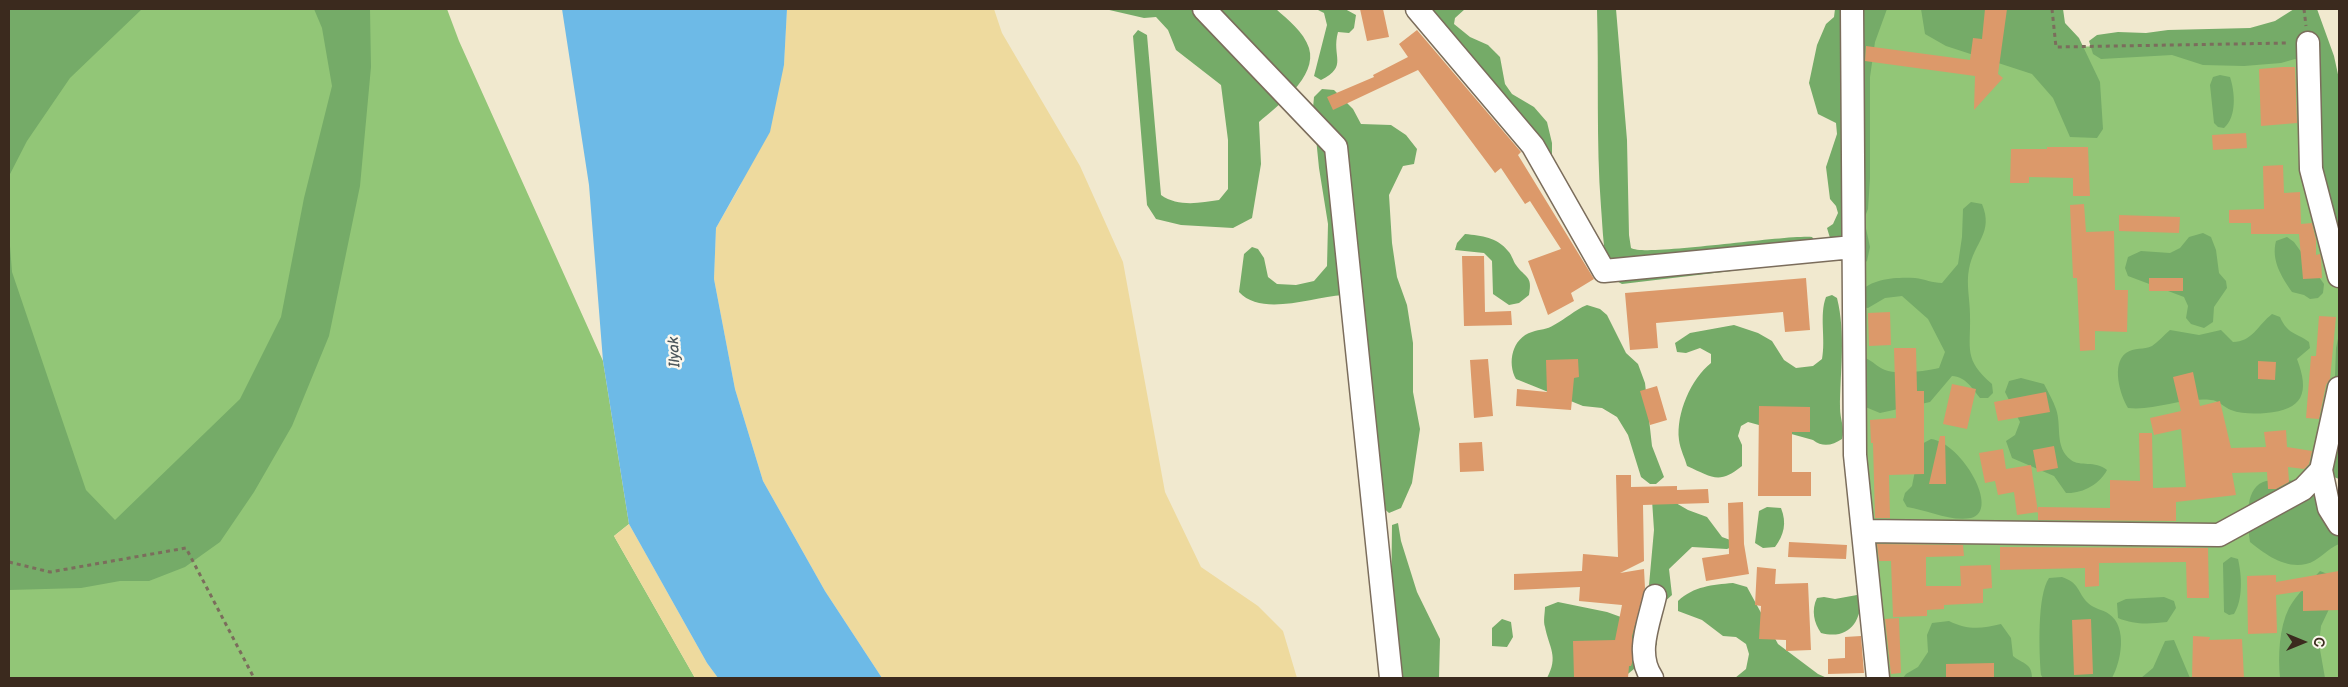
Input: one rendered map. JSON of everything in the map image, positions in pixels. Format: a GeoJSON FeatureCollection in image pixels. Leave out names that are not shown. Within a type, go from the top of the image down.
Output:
{"type":"FeatureCollection","features":[{"type":"Feature","properties":{"kind":"street"},"geometry":{"type":"LineString","coordinates":[[1204,9],[1336,147],[1390,678]]}},
{"type":"Feature","properties":{"kind":"street"},"geometry":{"type":"LineString","coordinates":[[1417,9],[1533,146],[1604,271],[1854,246]]}},
{"type":"Feature","properties":{"kind":"street"},"geometry":{"type":"LineString","coordinates":[[1852,9],[1855,455],[1878,678]]}},
{"type":"Feature","properties":{"kind":"street"},"geometry":{"type":"LineString","coordinates":[[2308,43],[2311,170],[2339,276]]}},
{"type":"Feature","properties":{"kind":"street"},"geometry":{"type":"LineString","coordinates":[[2339,388],[2321,470],[2329,508],[2339,524]]}},
{"type":"Feature","properties":{"kind":"street"},"geometry":{"type":"LineString","coordinates":[[1863,531],[2219,535],[2303,489],[2321,470]]}},
{"type":"Feature","properties":{"kind":"street"},"geometry":{"type":"LineString","coordinates":[[1652,678],[1644,668],[1643,651],[1655,596]]}},
{"type":"Feature","properties":{"kind":"path"},"geometry":{"type":"LineString","coordinates":[[2052,9],[2056,47],[2308,43]]}},
{"type":"Feature","properties":{"kind":"path"},"geometry":{"type":"LineString","coordinates":[[9,562],[50,572],[186,548],[254,678]]}},
{"type":"Feature","properties":{"kind":"green space"},"geometry":{"type":"Polygon","coordinates":[[[9,9],[447,9],[459,41],[603,361],[629,524],[614,536],[695,678],[9,678],[9,9]]]}},
{"type":"Feature","properties":{"kind":"green space"},"geometry":{"type":"Polygon","coordinates":[[[9,9],[142,9],[70,78],[27,141],[9,176],[9,9]]]}},
{"type":"Feature","properties":{"kind":"green space"},"geometry":{"type":"Polygon","coordinates":[[[314,9],[370,9],[371,67],[360,186],[329,336],[292,426],[254,492],[220,542],[185,567],[149,581],[120,581],[81,588],[9,590],[9,233],[12,272],[86,490],[115,520],[240,399],[281,317],[304,198],[332,86],[322,28],[314,9]]]}},
{"type":"Feature","properties":{"kind":"green space"},"geometry":{"type":"Polygon","coordinates":[[[1105,9],[1276,9],[1295,26],[1307,42],[1310,59],[1308,70],[1302,80],[1285,99],[1259,122],[1261,164],[1252,218],[1233,228],[1181,225],[1156,219],[1147,205],[1133,36],[1138,30],[1147,35],[1161,195],[1168,199],[1182,203],[1219,200],[1228,189],[1228,140],[1221,85],[1176,50],[1168,30],[1156,17],[1144,18],[1105,9]]]}},
{"type":"Feature","properties":{"kind":"green space"},"geometry":{"type":"Polygon","coordinates":[[[1316,9],[1345,9],[1356,15],[1354,28],[1349,33],[1338,32],[1336,41],[1337,65],[1329,75],[1321,80],[1314,76],[1327,25],[1324,13],[1316,9]]]}},
{"type":"Feature","properties":{"kind":"green space"},"geometry":{"type":"Polygon","coordinates":[[[1410,9],[1465,9],[1455,18],[1454,24],[1470,37],[1488,45],[1500,57],[1505,84],[1512,94],[1534,107],[1547,122],[1552,143],[1552,159],[1410,9]]]}},
{"type":"Feature","properties":{"kind":"green space"},"geometry":{"type":"Polygon","coordinates":[[[1597,9],[1616,9],[1627,140],[1629,235],[1631,248],[1661,250],[1812,237],[1818,244],[1807,262],[1622,284],[1611,278],[1606,261],[1599,182],[1597,9]]]}},
{"type":"Feature","properties":{"kind":"green space"},"geometry":{"type":"Polygon","coordinates":[[[1835,9],[1887,9],[1875,42],[1870,77],[1870,178],[1868,209],[1864,219],[1870,247],[1867,261],[1861,265],[1830,238],[1827,228],[1833,224],[1838,213],[1836,206],[1830,199],[1826,167],[1837,134],[1836,123],[1818,114],[1809,83],[1817,45],[1826,24],[1834,17],[1835,9]]]}},
{"type":"Feature","properties":{"kind":"green space"},"geometry":{"type":"Polygon","coordinates":[[[1852,9],[2052,9],[2056,47],[2308,43],[2339,276],[2339,388],[2321,470],[2339,524],[2339,678],[1878,678],[1855,455],[1852,9]]]}},
{"type":"Feature","properties":{"kind":"green space"},"geometry":{"type":"Polygon","coordinates":[[[1921,9],[2063,9],[2065,23],[2079,38],[2100,82],[2103,129],[2097,138],[2070,137],[2053,98],[2032,74],[1946,46],[1925,34],[1921,9]]]}},
{"type":"Feature","properties":{"kind":"green space"},"geometry":{"type":"Polygon","coordinates":[[[2294,9],[2317,9],[2334,56],[2339,79],[2339,258],[2301,62],[2295,59],[2281,63],[2244,66],[2203,65],[2172,55],[2101,59],[2093,54],[2089,41],[2097,35],[2118,32],[2146,33],[2168,30],[2250,28],[2275,21],[2294,9]]]}},
{"type":"Feature","properties":{"kind":"green space"},"geometry":{"type":"Polygon","coordinates":[[[2220,75],[2230,77],[2234,97],[2231,118],[2224,128],[2218,127],[2214,123],[2210,85],[2213,77],[2220,75]]]}},
{"type":"Feature","properties":{"kind":"green space"},"geometry":{"type":"Polygon","coordinates":[[[1322,89],[1334,90],[1353,109],[1361,124],[1391,125],[1406,135],[1417,149],[1414,164],[1403,166],[1389,195],[1392,243],[1397,277],[1407,305],[1413,343],[1413,392],[1420,429],[1412,483],[1401,508],[1389,513],[1380,505],[1343,295],[1288,304],[1274,304],[1261,303],[1249,299],[1239,292],[1244,254],[1252,247],[1258,249],[1264,258],[1268,277],[1277,284],[1296,285],[1314,281],[1327,266],[1328,224],[1319,168],[1313,108],[1314,97],[1322,89]]]}},
{"type":"Feature","properties":{"kind":"green space"},"geometry":{"type":"Polygon","coordinates":[[[1971,202],[1982,204],[1986,223],[1982,237],[1971,260],[1968,275],[1970,353],[1976,367],[1992,384],[1993,393],[1988,398],[1980,398],[1965,381],[1952,376],[1930,402],[1880,413],[1863,406],[1865,358],[1885,370],[1912,372],[1939,368],[1945,352],[1928,319],[1902,296],[1885,298],[1868,308],[1862,307],[1860,292],[1865,287],[1878,281],[1893,278],[1915,278],[1942,283],[1958,264],[1962,237],[1963,209],[1971,202]]]}},
{"type":"Feature","properties":{"kind":"green space"},"geometry":{"type":"Polygon","coordinates":[[[2203,233],[2211,237],[2216,250],[2219,273],[2226,281],[2227,288],[2214,307],[2213,322],[2204,328],[2191,324],[2186,318],[2188,306],[2184,297],[2128,276],[2125,268],[2128,257],[2141,251],[2170,253],[2180,248],[2189,237],[2203,233]]]}},
{"type":"Feature","properties":{"kind":"green space"},"geometry":{"type":"Polygon","coordinates":[[[1465,234],[1489,238],[1504,246],[1511,254],[1516,265],[1529,280],[1529,295],[1519,303],[1509,305],[1493,294],[1492,261],[1484,253],[1455,250],[1457,243],[1465,234]]]}},
{"type":"Feature","properties":{"kind":"green space"},"geometry":{"type":"Polygon","coordinates":[[[2287,237],[2294,242],[2324,284],[2323,293],[2318,298],[2310,299],[2304,295],[2292,292],[2281,274],[2275,255],[2276,241],[2287,237]]]}},
{"type":"Feature","properties":{"kind":"green space"},"geometry":{"type":"Polygon","coordinates":[[[1832,295],[1837,298],[1841,325],[1840,408],[1843,431],[1842,439],[1832,444],[1824,445],[1813,440],[1748,422],[1741,426],[1738,436],[1742,445],[1742,466],[1734,472],[1727,476],[1715,477],[1687,466],[1680,447],[1680,419],[1686,397],[1697,378],[1711,363],[1711,354],[1700,348],[1686,353],[1677,352],[1675,343],[1690,333],[1734,325],[1758,333],[1772,341],[1784,360],[1796,368],[1813,366],[1822,359],[1824,304],[1826,297],[1832,295]]]}},
{"type":"Feature","properties":{"kind":"green space"},"geometry":{"type":"Polygon","coordinates":[[[1587,305],[1600,309],[1607,315],[1626,353],[1638,364],[1645,383],[1652,446],[1664,477],[1656,484],[1650,484],[1641,477],[1628,435],[1617,417],[1602,408],[1583,406],[1516,379],[1513,373],[1513,352],[1516,345],[1525,335],[1551,327],[1587,305]]]}},
{"type":"Feature","properties":{"kind":"green space"},"geometry":{"type":"Polygon","coordinates":[[[2272,314],[2280,317],[2289,330],[2309,342],[2310,348],[2297,359],[2303,381],[2303,390],[2295,404],[2278,411],[2257,414],[2235,411],[2211,400],[2190,400],[2148,408],[2128,408],[2118,380],[2119,364],[2121,358],[2126,353],[2152,346],[2170,330],[2199,335],[2221,330],[2233,342],[2240,341],[2250,336],[2272,314]]]}},
{"type":"Feature","properties":{"kind":"green space"},"geometry":{"type":"Polygon","coordinates":[[[2339,334],[2339,479],[2329,475],[2325,428],[2335,376],[2336,348],[2339,334]]]}},
{"type":"Feature","properties":{"kind":"green space"},"geometry":{"type":"Polygon","coordinates":[[[2021,378],[2044,384],[2056,409],[2060,443],[2066,455],[2075,462],[2098,465],[2107,470],[2095,484],[2078,492],[2066,493],[2054,476],[2012,458],[2006,441],[2015,435],[2020,422],[2005,392],[2009,381],[2021,378]]]}},
{"type":"Feature","properties":{"kind":"green space"},"geometry":{"type":"Polygon","coordinates":[[[1931,439],[1943,443],[1955,452],[1974,477],[1980,491],[1982,503],[1979,513],[1971,518],[1947,517],[1907,507],[1903,500],[1905,493],[1912,486],[1920,445],[1931,439]]]}},
{"type":"Feature","properties":{"kind":"green space"},"geometry":{"type":"Polygon","coordinates":[[[2299,481],[2339,492],[2339,544],[2315,561],[2298,565],[2276,559],[2250,542],[2248,509],[2252,492],[2263,482],[2299,481]]]}},
{"type":"Feature","properties":{"kind":"green space"},"geometry":{"type":"Polygon","coordinates":[[[1657,492],[1688,510],[1707,517],[1722,537],[1733,541],[1734,546],[1727,549],[1692,547],[1669,569],[1672,595],[1662,604],[1648,596],[1654,530],[1652,500],[1657,492]]]}},
{"type":"Feature","properties":{"kind":"green space"},"geometry":{"type":"Polygon","coordinates":[[[1767,507],[1781,508],[1784,524],[1781,538],[1775,547],[1763,548],[1755,543],[1759,511],[1767,507]]]}},
{"type":"Feature","properties":{"kind":"green space"},"geometry":{"type":"Polygon","coordinates":[[[1398,523],[1401,541],[1417,592],[1440,639],[1439,678],[1403,678],[1391,607],[1392,525],[1398,523]]]}},
{"type":"Feature","properties":{"kind":"green space"},"geometry":{"type":"Polygon","coordinates":[[[2231,557],[2238,559],[2241,588],[2237,608],[2234,614],[2229,615],[2224,612],[2223,563],[2231,557]]]}},
{"type":"Feature","properties":{"kind":"green space"},"geometry":{"type":"Polygon","coordinates":[[[2320,571],[2330,575],[2330,607],[2321,626],[2319,644],[2325,678],[2280,678],[2280,642],[2283,624],[2295,598],[2320,571]]]}},
{"type":"Feature","properties":{"kind":"green space"},"geometry":{"type":"Polygon","coordinates":[[[2062,577],[2075,585],[2090,605],[2109,614],[2119,627],[2121,636],[2120,654],[2112,678],[2043,678],[2041,675],[2040,625],[2042,597],[2049,578],[2062,577]]]}},
{"type":"Feature","properties":{"kind":"green space"},"geometry":{"type":"Polygon","coordinates":[[[1733,583],[1747,587],[1778,644],[1818,674],[1827,678],[1735,678],[1746,669],[1749,654],[1746,644],[1736,637],[1723,636],[1702,620],[1678,611],[1678,601],[1690,592],[1711,586],[1733,583]]]}},
{"type":"Feature","properties":{"kind":"green space"},"geometry":{"type":"Polygon","coordinates":[[[1857,595],[1861,598],[1859,615],[1851,628],[1839,634],[1821,633],[1814,616],[1817,598],[1835,599],[1857,595]]]}},
{"type":"Feature","properties":{"kind":"green space"},"geometry":{"type":"Polygon","coordinates":[[[2164,597],[2174,601],[2176,608],[2167,622],[2142,623],[2118,618],[2117,603],[2126,599],[2164,597]]]}},
{"type":"Feature","properties":{"kind":"green space"},"geometry":{"type":"Polygon","coordinates":[[[1558,602],[1607,612],[1654,629],[1657,644],[1651,655],[1623,678],[1547,678],[1551,670],[1553,658],[1544,625],[1545,607],[1558,602]]]}},
{"type":"Feature","properties":{"kind":"green space"},"geometry":{"type":"Polygon","coordinates":[[[1502,619],[1511,622],[1513,637],[1507,647],[1492,646],[1492,628],[1502,619]]]}},
{"type":"Feature","properties":{"kind":"green space"},"geometry":{"type":"Polygon","coordinates":[[[1949,621],[1974,628],[2001,624],[2011,638],[2013,656],[2029,667],[2032,678],[1903,678],[1918,667],[1928,652],[1927,635],[1932,623],[1949,621]]]}},
{"type":"Feature","properties":{"kind":"green space"},"geometry":{"type":"Polygon","coordinates":[[[2174,640],[2190,678],[2141,678],[2153,668],[2165,641],[2174,640]]]}},
{"type":"Feature","properties":{"kind":"sand"},"geometry":{"type":"Polygon","coordinates":[[[787,9],[994,9],[1002,33],[1080,166],[1123,262],[1165,492],[1201,567],[1258,606],[1283,631],[1297,678],[882,678],[825,591],[763,481],[735,389],[714,279],[716,228],[740,186],[784,65],[787,9]]]}},
{"type":"Feature","properties":{"kind":"sand"},"geometry":{"type":"Polygon","coordinates":[[[629,524],[707,663],[718,678],[695,678],[614,536],[629,524]]]}},
{"type":"Feature","properties":{"kind":"water","name":"Ilyak"},"geometry":{"type":"Polygon","coordinates":[[[562,9],[787,9],[784,65],[770,132],[716,228],[714,279],[735,389],[763,481],[825,591],[882,678],[718,678],[707,663],[629,524],[603,361],[589,185],[562,9]]]}},
{"type":"Feature","properties":{"kind":"building"},"geometry":{"type":"Polygon","coordinates":[[[1360,9],[1383,9],[1389,37],[1367,41],[1360,9]]]}},
{"type":"Feature","properties":{"kind":"building"},"geometry":{"type":"Polygon","coordinates":[[[1985,9],[2007,9],[1998,74],[2003,78],[1974,110],[1975,76],[1865,61],[1866,46],[1970,60],[1973,38],[1982,39],[1985,9]]]}},
{"type":"Feature","properties":{"kind":"building"},"geometry":{"type":"Polygon","coordinates":[[[1417,30],[1521,152],[1518,155],[1594,279],[1571,293],[1574,301],[1548,315],[1528,261],[1561,249],[1530,201],[1525,204],[1501,168],[1495,173],[1418,70],[1333,110],[1327,97],[1374,77],[1373,75],[1408,57],[1399,44],[1417,30]]]}},
{"type":"Feature","properties":{"kind":"building"},"geometry":{"type":"Polygon","coordinates":[[[2295,67],[2297,123],[2261,126],[2259,69],[2295,67]]]}},
{"type":"Feature","properties":{"kind":"building"},"geometry":{"type":"Polygon","coordinates":[[[2246,133],[2247,148],[2213,150],[2212,135],[2246,133]]]}},
{"type":"Feature","properties":{"kind":"building"},"geometry":{"type":"Polygon","coordinates":[[[2047,147],[2088,147],[2090,196],[2073,196],[2073,178],[2029,177],[2029,183],[2010,183],[2011,149],[2047,149],[2047,147]]]}},
{"type":"Feature","properties":{"kind":"building"},"geometry":{"type":"Polygon","coordinates":[[[2283,165],[2284,193],[2300,192],[2301,224],[2312,223],[2316,240],[2316,255],[2320,254],[2321,259],[2322,278],[2303,279],[2299,234],[2251,234],[2251,223],[2229,223],[2229,210],[2264,209],[2263,166],[2283,165]]]}},
{"type":"Feature","properties":{"kind":"building"},"geometry":{"type":"Polygon","coordinates":[[[2084,204],[2086,232],[2114,231],[2115,290],[2128,290],[2127,332],[2095,331],[2095,350],[2080,351],[2077,278],[2073,278],[2070,205],[2084,204]]]}},
{"type":"Feature","properties":{"kind":"building"},"geometry":{"type":"Polygon","coordinates":[[[2119,215],[2180,217],[2179,233],[2119,231],[2119,215]]]}},
{"type":"Feature","properties":{"kind":"building"},"geometry":{"type":"Polygon","coordinates":[[[1462,256],[1484,256],[1485,312],[1511,311],[1512,325],[1464,326],[1462,256]]]}},
{"type":"Feature","properties":{"kind":"building"},"geometry":{"type":"Polygon","coordinates":[[[1806,278],[1810,330],[1785,332],[1783,312],[1656,323],[1658,348],[1630,350],[1625,293],[1806,278]]]}},
{"type":"Feature","properties":{"kind":"building"},"geometry":{"type":"Polygon","coordinates":[[[2149,278],[2183,278],[2183,291],[2149,291],[2149,278]]]}},
{"type":"Feature","properties":{"kind":"building"},"geometry":{"type":"Polygon","coordinates":[[[1890,312],[1891,345],[1869,346],[1868,313],[1890,312]]]}},
{"type":"Feature","properties":{"kind":"building"},"geometry":{"type":"Polygon","coordinates":[[[2319,316],[2336,317],[2330,379],[2326,385],[2319,419],[2306,418],[2311,356],[2316,356],[2319,316]]]}},
{"type":"Feature","properties":{"kind":"building"},"geometry":{"type":"Polygon","coordinates":[[[1894,348],[1916,348],[1917,391],[1924,391],[1924,474],[1889,475],[1890,518],[1875,518],[1873,443],[1871,443],[1870,420],[1896,418],[1894,348]]]}},
{"type":"Feature","properties":{"kind":"building"},"geometry":{"type":"Polygon","coordinates":[[[1488,359],[1493,416],[1474,418],[1470,360],[1488,359]]]}},
{"type":"Feature","properties":{"kind":"building"},"geometry":{"type":"Polygon","coordinates":[[[1578,359],[1579,377],[1574,378],[1571,410],[1516,406],[1517,389],[1547,392],[1546,360],[1578,359]]]}},
{"type":"Feature","properties":{"kind":"building"},"geometry":{"type":"Polygon","coordinates":[[[2258,361],[2276,362],[2275,380],[2258,379],[2258,361]]]}},
{"type":"Feature","properties":{"kind":"building"},"geometry":{"type":"Polygon","coordinates":[[[2193,372],[2200,406],[2220,401],[2231,448],[2266,447],[2264,432],[2286,430],[2287,447],[2312,451],[2309,464],[2304,469],[2288,467],[2289,482],[2276,489],[2268,489],[2267,472],[2232,473],[2236,495],[2176,502],[2176,521],[2038,520],[2038,507],[2110,508],[2110,480],[2140,481],[2139,433],[2152,433],[2153,488],[2186,487],[2181,429],[2154,435],[2150,418],[2181,411],[2173,377],[2193,372]]]}},
{"type":"Feature","properties":{"kind":"building"},"geometry":{"type":"Polygon","coordinates":[[[1952,384],[1976,389],[1967,429],[1943,424],[1952,384]]]}},
{"type":"Feature","properties":{"kind":"building"},"geometry":{"type":"Polygon","coordinates":[[[1657,386],[1667,420],[1650,425],[1640,391],[1657,386]]]}},
{"type":"Feature","properties":{"kind":"building"},"geometry":{"type":"Polygon","coordinates":[[[2046,392],[2050,412],[1998,421],[1994,402],[2046,392]]]}},
{"type":"Feature","properties":{"kind":"building"},"geometry":{"type":"Polygon","coordinates":[[[1759,406],[1810,407],[1810,432],[1792,432],[1792,472],[1811,472],[1811,496],[1758,496],[1759,406]]]}},
{"type":"Feature","properties":{"kind":"building"},"geometry":{"type":"Polygon","coordinates":[[[1940,436],[1945,436],[1946,484],[1929,484],[1940,436]]]}},
{"type":"Feature","properties":{"kind":"building"},"geometry":{"type":"Polygon","coordinates":[[[1482,442],[1484,471],[1460,472],[1459,443],[1482,442]]]}},
{"type":"Feature","properties":{"kind":"building"},"geometry":{"type":"Polygon","coordinates":[[[2054,446],[2058,468],[2037,472],[2033,450],[2054,446]]]}},
{"type":"Feature","properties":{"kind":"building"},"geometry":{"type":"Polygon","coordinates":[[[2003,449],[2006,469],[2031,465],[2038,512],[2017,515],[2014,492],[1998,495],[1995,481],[1985,483],[1979,453],[2003,449]]]}},
{"type":"Feature","properties":{"kind":"building"},"geometry":{"type":"Polygon","coordinates":[[[1616,475],[1631,475],[1631,487],[1677,486],[1677,490],[1708,489],[1709,503],[1643,505],[1644,561],[1620,573],[1644,569],[1645,588],[1632,636],[1632,663],[1629,666],[1628,678],[1574,677],[1573,641],[1615,640],[1622,605],[1579,601],[1580,587],[1514,590],[1514,574],[1582,571],[1583,554],[1618,557],[1616,475]]]}},
{"type":"Feature","properties":{"kind":"building"},"geometry":{"type":"Polygon","coordinates":[[[1743,502],[1744,544],[1749,574],[1706,581],[1702,558],[1729,554],[1728,503],[1743,502]]]}},
{"type":"Feature","properties":{"kind":"building"},"geometry":{"type":"Polygon","coordinates":[[[1789,542],[1847,545],[1846,559],[1788,557],[1789,542]]]}},
{"type":"Feature","properties":{"kind":"building"},"geometry":{"type":"Polygon","coordinates":[[[1877,544],[1963,545],[1964,556],[1926,557],[1926,586],[1961,586],[1960,566],[1991,565],[1992,588],[1983,589],[1983,603],[1944,605],[1944,609],[1927,610],[1927,616],[1893,617],[1891,561],[1879,561],[1877,544]]]}},
{"type":"Feature","properties":{"kind":"building"},"geometry":{"type":"Polygon","coordinates":[[[2000,547],[2208,548],[2209,598],[2187,598],[2186,562],[2099,563],[2099,586],[2085,587],[2085,568],[2000,570],[2000,547]]]}},
{"type":"Feature","properties":{"kind":"building"},"geometry":{"type":"Polygon","coordinates":[[[1757,567],[1776,569],[1775,584],[1808,583],[1811,650],[1786,651],[1786,640],[1759,639],[1761,606],[1755,605],[1757,567]]]}},
{"type":"Feature","properties":{"kind":"building"},"geometry":{"type":"Polygon","coordinates":[[[2339,571],[2339,610],[2303,611],[2303,591],[2276,595],[2277,633],[2248,634],[2247,576],[2276,575],[2276,582],[2339,571]]]}},
{"type":"Feature","properties":{"kind":"building"},"geometry":{"type":"Polygon","coordinates":[[[1899,618],[1901,673],[1891,674],[1885,619],[1899,618]]]}},
{"type":"Feature","properties":{"kind":"building"},"geometry":{"type":"Polygon","coordinates":[[[2091,619],[2093,674],[2074,675],[2072,620],[2091,619]]]}},
{"type":"Feature","properties":{"kind":"building"},"geometry":{"type":"Polygon","coordinates":[[[1861,636],[1864,673],[1828,674],[1828,659],[1845,658],[1845,637],[1861,636]]]}},
{"type":"Feature","properties":{"kind":"building"},"geometry":{"type":"Polygon","coordinates":[[[2193,636],[2210,637],[2209,640],[2242,639],[2244,678],[2192,678],[2193,636]]]}},
{"type":"Feature","properties":{"kind":"building"},"geometry":{"type":"Polygon","coordinates":[[[1994,663],[1994,678],[1946,678],[1946,664],[1994,663]]]}}]}
